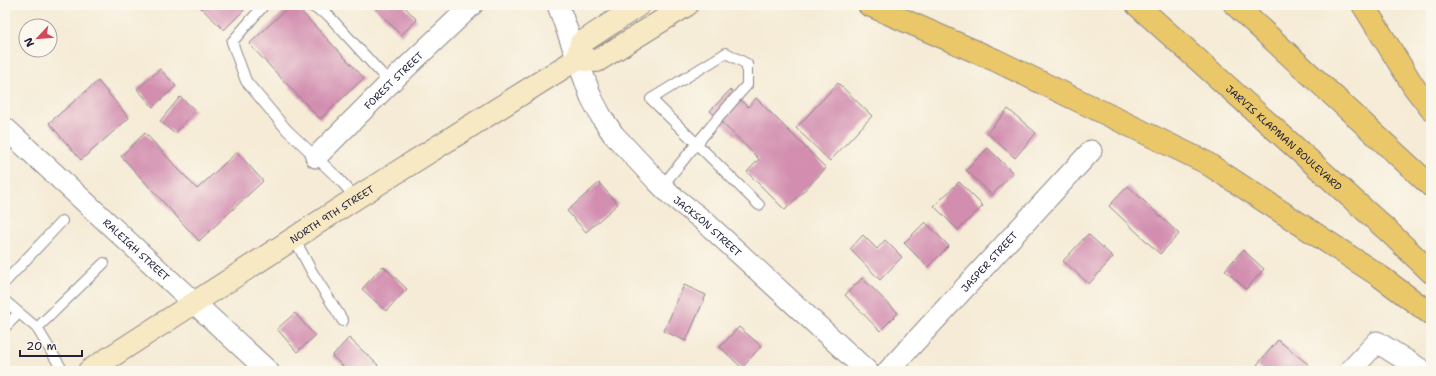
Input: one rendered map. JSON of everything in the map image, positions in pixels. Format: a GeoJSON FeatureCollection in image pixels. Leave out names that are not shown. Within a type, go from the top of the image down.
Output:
{"type":"FeatureCollection","features":[{"type":"Feature","properties":{"kind":"highway"},"geometry":{"type":"LineString","coordinates":[[869,5],[995,60],[1205,162],[1381,277],[1431,314]]}},
{"type":"Feature","properties":{"kind":"highway","name":"JARVIS KLAPMAN BOULEVARD"},"geometry":{"type":"LineString","coordinates":[[1137,5],[1431,272]]}},
{"type":"Feature","properties":{"kind":"highway"},"geometry":{"type":"LineString","coordinates":[[1235,5],[1431,186]]}},
{"type":"Feature","properties":{"kind":"highway"},"geometry":{"type":"LineString","coordinates":[[1363,5],[1414,87],[1431,109]]}},
{"type":"Feature","properties":{"kind":"street","name":"FOREST STREET"},"geometry":{"type":"LineString","coordinates":[[316,157],[390,83],[472,5]]}},
{"type":"Feature","properties":{"kind":"street","name":"JACKSON STREET"},"geometry":{"type":"LineString","coordinates":[[558,5],[591,97],[613,134],[671,195],[704,221],[867,371]]}},
{"type":"Feature","properties":{"kind":"street"},"geometry":{"type":"LineString","coordinates":[[639,5],[581,43],[577,59],[598,61],[687,5]]}},
{"type":"Feature","properties":{"kind":"street","name":"NORTH 9TH STREET"},"geometry":{"type":"LineString","coordinates":[[89,371],[356,198],[577,59]]}},
{"type":"Feature","properties":{"kind":"street","name":"RALEIGH STREET"},"geometry":{"type":"LineString","coordinates":[[5,128],[268,371]]}},
{"type":"Feature","properties":{"kind":"street","name":"JASPER STREET"},"geometry":{"type":"LineString","coordinates":[[888,371],[1091,151]]}},
{"type":"Feature","properties":{"kind":"street"},"geometry":{"type":"LineString","coordinates":[[1350,371],[1377,342],[1423,371]]}},
{"type":"Feature","properties":{"kind":"lane"},"geometry":{"type":"LineString","coordinates":[[264,5],[232,42],[246,81],[288,130],[338,178],[356,198]]}},
{"type":"Feature","properties":{"kind":"lane"},"geometry":{"type":"LineString","coordinates":[[309,5],[328,15],[390,83]]}},
{"type":"Feature","properties":{"kind":"lane"},"geometry":{"type":"LineString","coordinates":[[662,186],[697,144],[747,85],[747,64],[726,52],[651,99],[697,144],[759,205]]}},
{"type":"Feature","properties":{"kind":"lane"},"geometry":{"type":"LineString","coordinates":[[5,282],[62,220]]}},
{"type":"Feature","properties":{"kind":"lane"},"geometry":{"type":"LineString","coordinates":[[294,238],[312,272],[343,321]]}},
{"type":"Feature","properties":{"kind":"lane"},"geometry":{"type":"LineString","coordinates":[[37,328],[104,263]]}},
{"type":"Feature","properties":{"kind":"lane"},"geometry":{"type":"LineString","coordinates":[[5,301],[37,328],[63,371]]}},
{"type":"Feature","properties":{"kind":"lane"},"geometry":{"type":"LineString","coordinates":[[5,327],[19,313]]}},
{"type":"Feature","properties":{"kind":"building"},"geometry":{"type":"Polygon","coordinates":[[[249,5],[224,30],[199,6],[249,5]]]}},
{"type":"Feature","properties":{"kind":"building"},"geometry":{"type":"Polygon","coordinates":[[[291,5],[295,5],[364,78],[320,119],[249,44],[291,5]]]}},
{"type":"Feature","properties":{"kind":"building"},"geometry":{"type":"Polygon","coordinates":[[[372,5],[403,5],[417,20],[401,35],[372,5]]]}},
{"type":"Feature","properties":{"kind":"building"},"geometry":{"type":"Polygon","coordinates":[[[160,69],[176,86],[153,107],[137,89],[160,69]]]}},
{"type":"Feature","properties":{"kind":"building"},"geometry":{"type":"Polygon","coordinates":[[[98,81],[129,118],[81,160],[49,123],[98,81]]]}},
{"type":"Feature","properties":{"kind":"building"},"geometry":{"type":"Polygon","coordinates":[[[838,83],[872,116],[830,161],[796,128],[838,83]]]}},
{"type":"Feature","properties":{"kind":"building"},"geometry":{"type":"Polygon","coordinates":[[[730,90],[748,107],[756,98],[826,168],[785,210],[747,172],[759,159],[710,111],[730,90]]]}},
{"type":"Feature","properties":{"kind":"building"},"geometry":{"type":"Polygon","coordinates":[[[180,97],[195,110],[175,134],[160,121],[180,97]]]}},
{"type":"Feature","properties":{"kind":"building"},"geometry":{"type":"Polygon","coordinates":[[[1008,109],[1036,133],[1015,158],[987,133],[1008,109]]]}},
{"type":"Feature","properties":{"kind":"building"},"geometry":{"type":"Polygon","coordinates":[[[145,133],[197,189],[237,152],[263,181],[199,241],[121,156],[145,133]]]}},
{"type":"Feature","properties":{"kind":"building"},"geometry":{"type":"Polygon","coordinates":[[[988,148],[1013,173],[992,195],[966,170],[988,148]]]}},
{"type":"Feature","properties":{"kind":"building"},"geometry":{"type":"Polygon","coordinates":[[[959,182],[983,206],[958,230],[934,206],[959,182]]]}},
{"type":"Feature","properties":{"kind":"building"},"geometry":{"type":"Polygon","coordinates":[[[599,183],[618,204],[586,232],[567,211],[599,183]]]}},
{"type":"Feature","properties":{"kind":"building"},"geometry":{"type":"Polygon","coordinates":[[[1128,186],[1179,234],[1160,254],[1109,206],[1128,186]]]}},
{"type":"Feature","properties":{"kind":"building"},"geometry":{"type":"Polygon","coordinates":[[[925,222],[949,246],[928,267],[904,243],[925,222]]]}},
{"type":"Feature","properties":{"kind":"building"},"geometry":{"type":"Polygon","coordinates":[[[1088,234],[1113,257],[1089,284],[1063,261],[1088,234]]]}},
{"type":"Feature","properties":{"kind":"building"},"geometry":{"type":"Polygon","coordinates":[[[863,235],[877,249],[885,240],[902,257],[880,280],[850,249],[863,235]]]}},
{"type":"Feature","properties":{"kind":"building"},"geometry":{"type":"Polygon","coordinates":[[[1243,250],[1264,269],[1246,289],[1225,270],[1243,250]]]}},
{"type":"Feature","properties":{"kind":"building"},"geometry":{"type":"Polygon","coordinates":[[[383,266],[407,289],[386,311],[362,289],[383,266]]]}},
{"type":"Feature","properties":{"kind":"building"},"geometry":{"type":"Polygon","coordinates":[[[862,278],[898,313],[880,331],[845,295],[862,278]]]}},
{"type":"Feature","properties":{"kind":"building"},"geometry":{"type":"Polygon","coordinates":[[[684,285],[706,295],[686,341],[664,331],[684,285]]]}},
{"type":"Feature","properties":{"kind":"building"},"geometry":{"type":"Polygon","coordinates":[[[295,313],[315,336],[297,352],[277,329],[295,313]]]}},
{"type":"Feature","properties":{"kind":"building"},"geometry":{"type":"Polygon","coordinates":[[[739,327],[761,346],[742,368],[720,347],[739,327]]]}},
{"type":"Feature","properties":{"kind":"building"},"geometry":{"type":"Polygon","coordinates":[[[349,338],[378,365],[373,371],[348,371],[332,356],[349,338]]]}},
{"type":"Feature","properties":{"kind":"building"},"geometry":{"type":"Polygon","coordinates":[[[1278,340],[1309,365],[1304,371],[1264,371],[1257,365],[1278,340]]]}}]}
